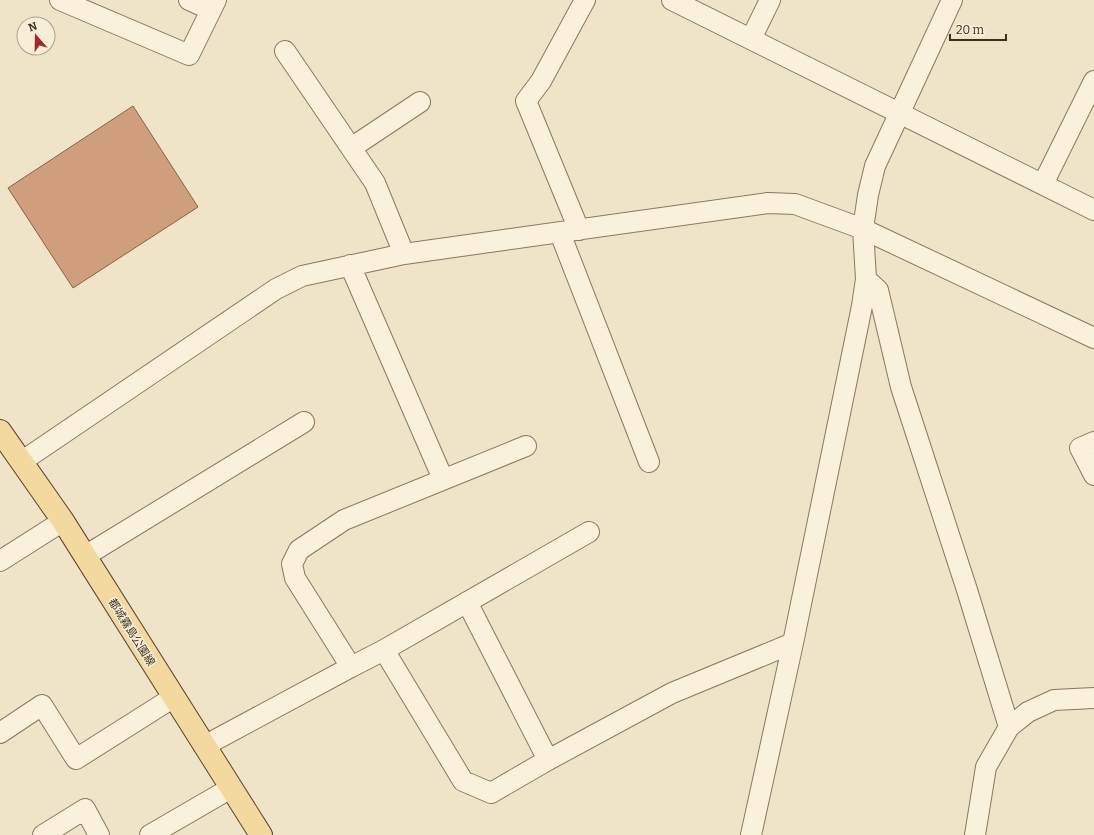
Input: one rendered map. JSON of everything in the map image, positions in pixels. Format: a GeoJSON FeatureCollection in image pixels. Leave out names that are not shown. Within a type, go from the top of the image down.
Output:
{"type":"FeatureCollection","features":[{"type":"Feature","properties":{"kind":"main road","name":"都城霧島公園線"},"geometry":{"type":"LineString","coordinates":[[0,431],[63,521],[261,835]]}},
{"type":"Feature","properties":{"kind":"street"},"geometry":{"type":"LineString","coordinates":[[60,0],[189,55],[213,5],[189,0]]}},
{"type":"Feature","properties":{"kind":"street"},"geometry":{"type":"LineString","coordinates":[[585,0],[541,81],[526,101],[649,462]]}},
{"type":"Feature","properties":{"kind":"street"},"geometry":{"type":"LineString","coordinates":[[672,0],[1094,210]]}},
{"type":"Feature","properties":{"kind":"street"},"geometry":{"type":"LineString","coordinates":[[751,39],[770,0]]}},
{"type":"Feature","properties":{"kind":"street"},"geometry":{"type":"LineString","coordinates":[[751,835],[794,644],[862,306],[866,279],[863,229],[868,195],[875,166],[898,113],[952,0]]}},
{"type":"Feature","properties":{"kind":"street"},"geometry":{"type":"LineString","coordinates":[[285,51],[375,183],[404,254]]}},
{"type":"Feature","properties":{"kind":"street"},"geometry":{"type":"LineString","coordinates":[[1043,184],[1094,81]]}},
{"type":"Feature","properties":{"kind":"street"},"geometry":{"type":"LineString","coordinates":[[351,148],[420,102]]}},
{"type":"Feature","properties":{"kind":"street"},"geometry":{"type":"LineString","coordinates":[[21,462],[276,289],[302,276],[404,254],[570,232],[768,203],[795,204],[863,229],[1094,338]]}},
{"type":"Feature","properties":{"kind":"street"},"geometry":{"type":"LineString","coordinates":[[350,265],[443,479]]}},
{"type":"Feature","properties":{"kind":"street"},"geometry":{"type":"LineString","coordinates":[[866,279],[878,290],[901,387],[967,590],[1009,727]]}},
{"type":"Feature","properties":{"kind":"street"},"geometry":{"type":"LineString","coordinates":[[85,556],[304,422]]}},
{"type":"Feature","properties":{"kind":"street"},"geometry":{"type":"LineString","coordinates":[[1094,442],[1080,448],[1094,475]]}},
{"type":"Feature","properties":{"kind":"street"},"geometry":{"type":"LineString","coordinates":[[351,667],[295,578],[292,564],[299,550],[344,520],[526,446]]}},
{"type":"Feature","properties":{"kind":"street"},"geometry":{"type":"LineString","coordinates":[[0,561],[63,521]]}},
{"type":"Feature","properties":{"kind":"street"},"geometry":{"type":"LineString","coordinates":[[204,746],[384,650],[589,532]]}},
{"type":"Feature","properties":{"kind":"street"},"geometry":{"type":"LineString","coordinates":[[467,602],[548,760]]}},
{"type":"Feature","properties":{"kind":"street"},"geometry":{"type":"LineString","coordinates":[[384,650],[463,781],[491,794],[548,760],[672,693],[794,644]]}},
{"type":"Feature","properties":{"kind":"street"},"geometry":{"type":"LineString","coordinates":[[0,733],[42,705],[76,759],[174,697]]}},
{"type":"Feature","properties":{"kind":"street"},"geometry":{"type":"LineString","coordinates":[[975,835],[986,767],[1009,727],[1028,712],[1054,700],[1094,698]]}},
{"type":"Feature","properties":{"kind":"street"},"geometry":{"type":"LineString","coordinates":[[150,835],[231,788]]}},
{"type":"Feature","properties":{"kind":"street"},"geometry":{"type":"LineString","coordinates":[[43,835],[85,809],[99,835]]}},
{"type":"Feature","properties":{"kind":"building"},"geometry":{"type":"Polygon","coordinates":[[[133,106],[198,207],[73,288],[8,188],[133,106]]]}}]}
